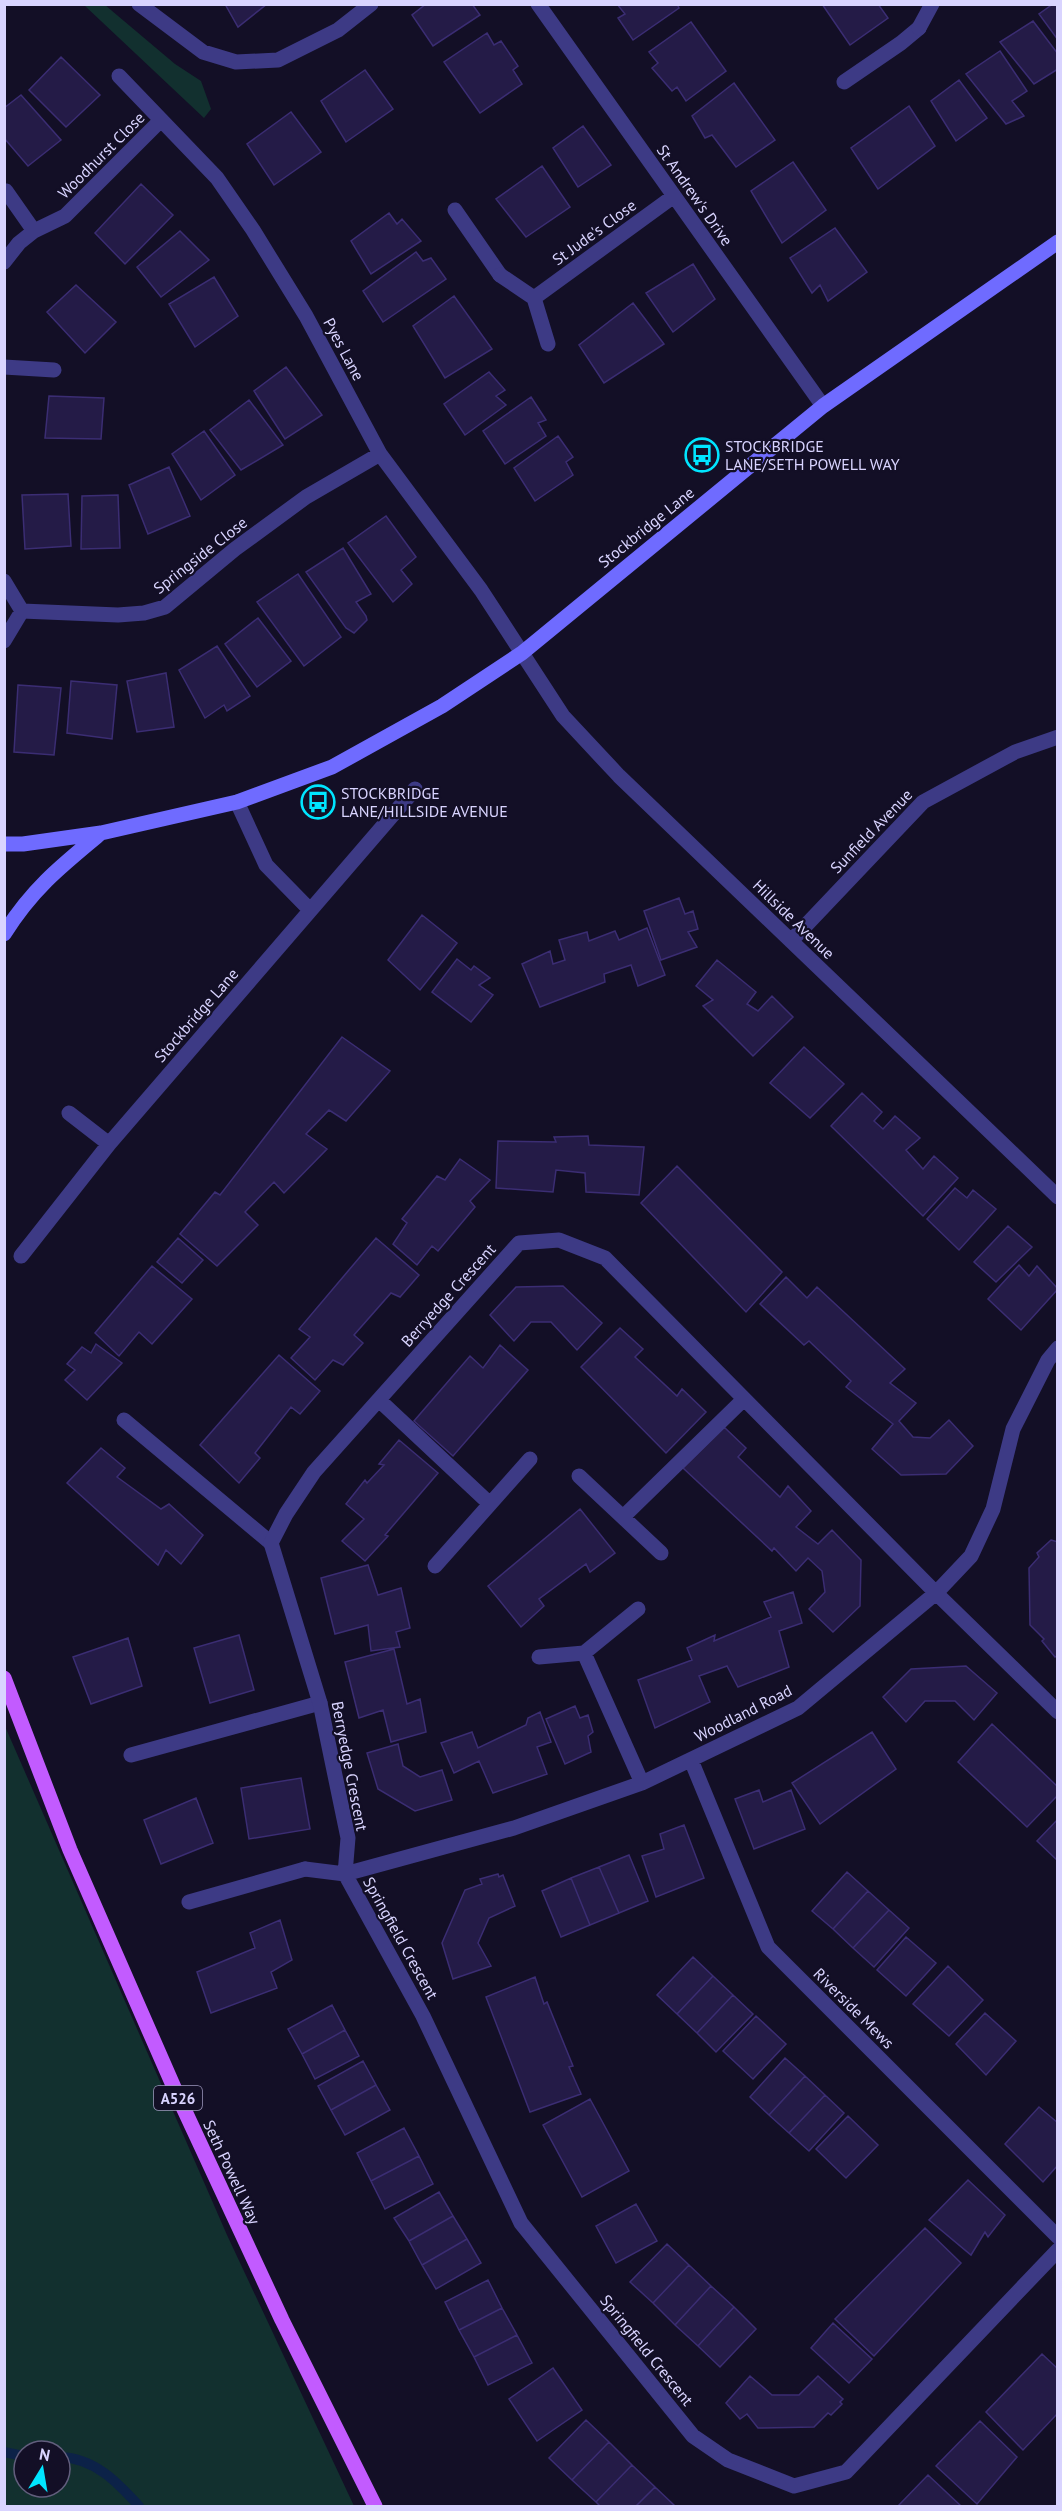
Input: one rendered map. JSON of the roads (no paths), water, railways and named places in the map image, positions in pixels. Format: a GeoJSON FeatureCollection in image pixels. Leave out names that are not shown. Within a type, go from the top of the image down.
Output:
{"type":"FeatureCollection","features":[{"type":"Feature","properties":{"kind":"main road","name":"Stockbridge Lane"},"geometry":{"type":"LineString","coordinates":[[4,844],[23,844],[100,833],[237,802],[332,767],[442,706],[522,653],[823,406],[1058,242]]}},
{"type":"Feature","properties":{"kind":"main road","name":"Stockbridge Lane"},"geometry":{"type":"LineString","coordinates":[[4,934],[22,905],[50,874],[100,833]]}},
{"type":"Feature","properties":{"kind":"main road","name":"Seth Powell Way"},"geometry":{"type":"LineString","coordinates":[[4,1678],[70,1850],[176,2092],[282,2320],[375,2506]]}},
{"type":"Feature","properties":{"kind":"street"},"geometry":{"type":"LineString","coordinates":[[139,4],[203,52],[236,62],[278,60],[338,30],[371,4]]}},
{"type":"Feature","properties":{"kind":"street","name":"St Andrew's Drive"},"geometry":{"type":"LineString","coordinates":[[538,4],[823,406]]}},
{"type":"Feature","properties":{"kind":"street"},"geometry":{"type":"LineString","coordinates":[[844,82],[902,43],[919,28],[932,4]]}},
{"type":"Feature","properties":{"kind":"street","name":"Pyes Lane"},"geometry":{"type":"LineString","coordinates":[[119,76],[217,178],[254,230],[306,316],[380,454],[481,590],[522,653]]}},
{"type":"Feature","properties":{"kind":"street","name":"Woodhurst Close"},"geometry":{"type":"LineString","coordinates":[[4,262],[19,243],[34,231],[65,216],[161,120]]}},
{"type":"Feature","properties":{"kind":"street"},"geometry":{"type":"LineString","coordinates":[[5,190],[34,231]]}},
{"type":"Feature","properties":{"kind":"street","name":"St Jude's Close"},"geometry":{"type":"LineString","coordinates":[[534,298],[674,196]]}},
{"type":"Feature","properties":{"kind":"street"},"geometry":{"type":"LineString","coordinates":[[456,210],[500,275],[534,298],[548,344]]}},
{"type":"Feature","properties":{"kind":"street"},"geometry":{"type":"LineString","coordinates":[[4,367],[54,370]]}},
{"type":"Feature","properties":{"kind":"street","name":"Springside Close"},"geometry":{"type":"LineString","coordinates":[[22,611],[118,615],[144,613],[165,607],[235,549],[306,497],[380,454]]}},
{"type":"Feature","properties":{"kind":"street"},"geometry":{"type":"LineString","coordinates":[[4,581],[22,611],[4,641]]}},
{"type":"Feature","properties":{"kind":"street","name":"Hillside Avenue"},"geometry":{"type":"LineString","coordinates":[[522,653],[564,716],[619,776],[1058,1197]]}},
{"type":"Feature","properties":{"kind":"street","name":"Sunfield Avenue"},"geometry":{"type":"LineString","coordinates":[[791,941],[923,802],[1015,752],[1058,737]]}},
{"type":"Feature","properties":{"kind":"street","name":"Stockbridge Lane"},"geometry":{"type":"LineString","coordinates":[[21,1256],[109,1144],[415,789]]}},
{"type":"Feature","properties":{"kind":"street"},"geometry":{"type":"LineString","coordinates":[[237,802],[266,865],[310,910]]}},
{"type":"Feature","properties":{"kind":"street"},"geometry":{"type":"LineString","coordinates":[[69,1113],[109,1144]]}},
{"type":"Feature","properties":{"kind":"street","name":"Berryedge Crescent"},"geometry":{"type":"LineString","coordinates":[[345,1874],[348,1838],[320,1703],[271,1543],[286,1514],[314,1472],[519,1244],[559,1240],[605,1258],[936,1593]]}},
{"type":"Feature","properties":{"kind":"street","name":"Woodland Road"},"geometry":{"type":"LineString","coordinates":[[189,1902],[305,1869],[345,1874],[514,1828],[642,1783],[798,1708],[936,1593],[971,1556],[993,1509],[1013,1430],[1048,1360],[1058,1348]]}},
{"type":"Feature","properties":{"kind":"street"},"geometry":{"type":"LineString","coordinates":[[623,1517],[744,1399]]}},
{"type":"Feature","properties":{"kind":"street"},"geometry":{"type":"LineString","coordinates":[[379,1400],[490,1504]]}},
{"type":"Feature","properties":{"kind":"street"},"geometry":{"type":"LineString","coordinates":[[124,1420],[271,1543]]}},
{"type":"Feature","properties":{"kind":"street"},"geometry":{"type":"LineString","coordinates":[[435,1566],[530,1459]]}},
{"type":"Feature","properties":{"kind":"street"},"geometry":{"type":"LineString","coordinates":[[579,1476],[661,1553]]}},
{"type":"Feature","properties":{"kind":"street"},"geometry":{"type":"LineString","coordinates":[[936,1593],[1058,1712]]}},
{"type":"Feature","properties":{"kind":"street"},"geometry":{"type":"LineString","coordinates":[[539,1657],[584,1653],[638,1609]]}},
{"type":"Feature","properties":{"kind":"street"},"geometry":{"type":"LineString","coordinates":[[584,1653],[642,1783]]}},
{"type":"Feature","properties":{"kind":"street"},"geometry":{"type":"LineString","coordinates":[[131,1755],[320,1703]]}},
{"type":"Feature","properties":{"kind":"street","name":"Riverside Mews"},"geometry":{"type":"LineString","coordinates":[[691,1760],[768,1947],[1058,2237]]}},
{"type":"Feature","properties":{"kind":"street","name":"Springfield Crescent"},"geometry":{"type":"LineString","coordinates":[[345,1874],[423,2016],[521,2223],[693,2436],[728,2460],[794,2486],[846,2472],[1058,2250]]}},
{"type":"Feature","properties":{"kind":"waterway"},"geometry":{"type":"LineString","coordinates":[[4,2452],[12,2454]]}},
{"type":"Feature","properties":{"kind":"waterway"},"geometry":{"type":"LineString","coordinates":[[72,2458],[105,2473],[139,2506]]}},
{"type":"Feature","properties":{"kind":"place","name":"STOCKBRIDGE LANE/SETH POWELL WAY"},"geometry":{"type":"Point","coordinates":[702,455]}},
{"type":"Feature","properties":{"kind":"place","name":"STOCKBRIDGE LANE/HILLSIDE AVENUE"},"geometry":{"type":"Point","coordinates":[318,802]}}]}
